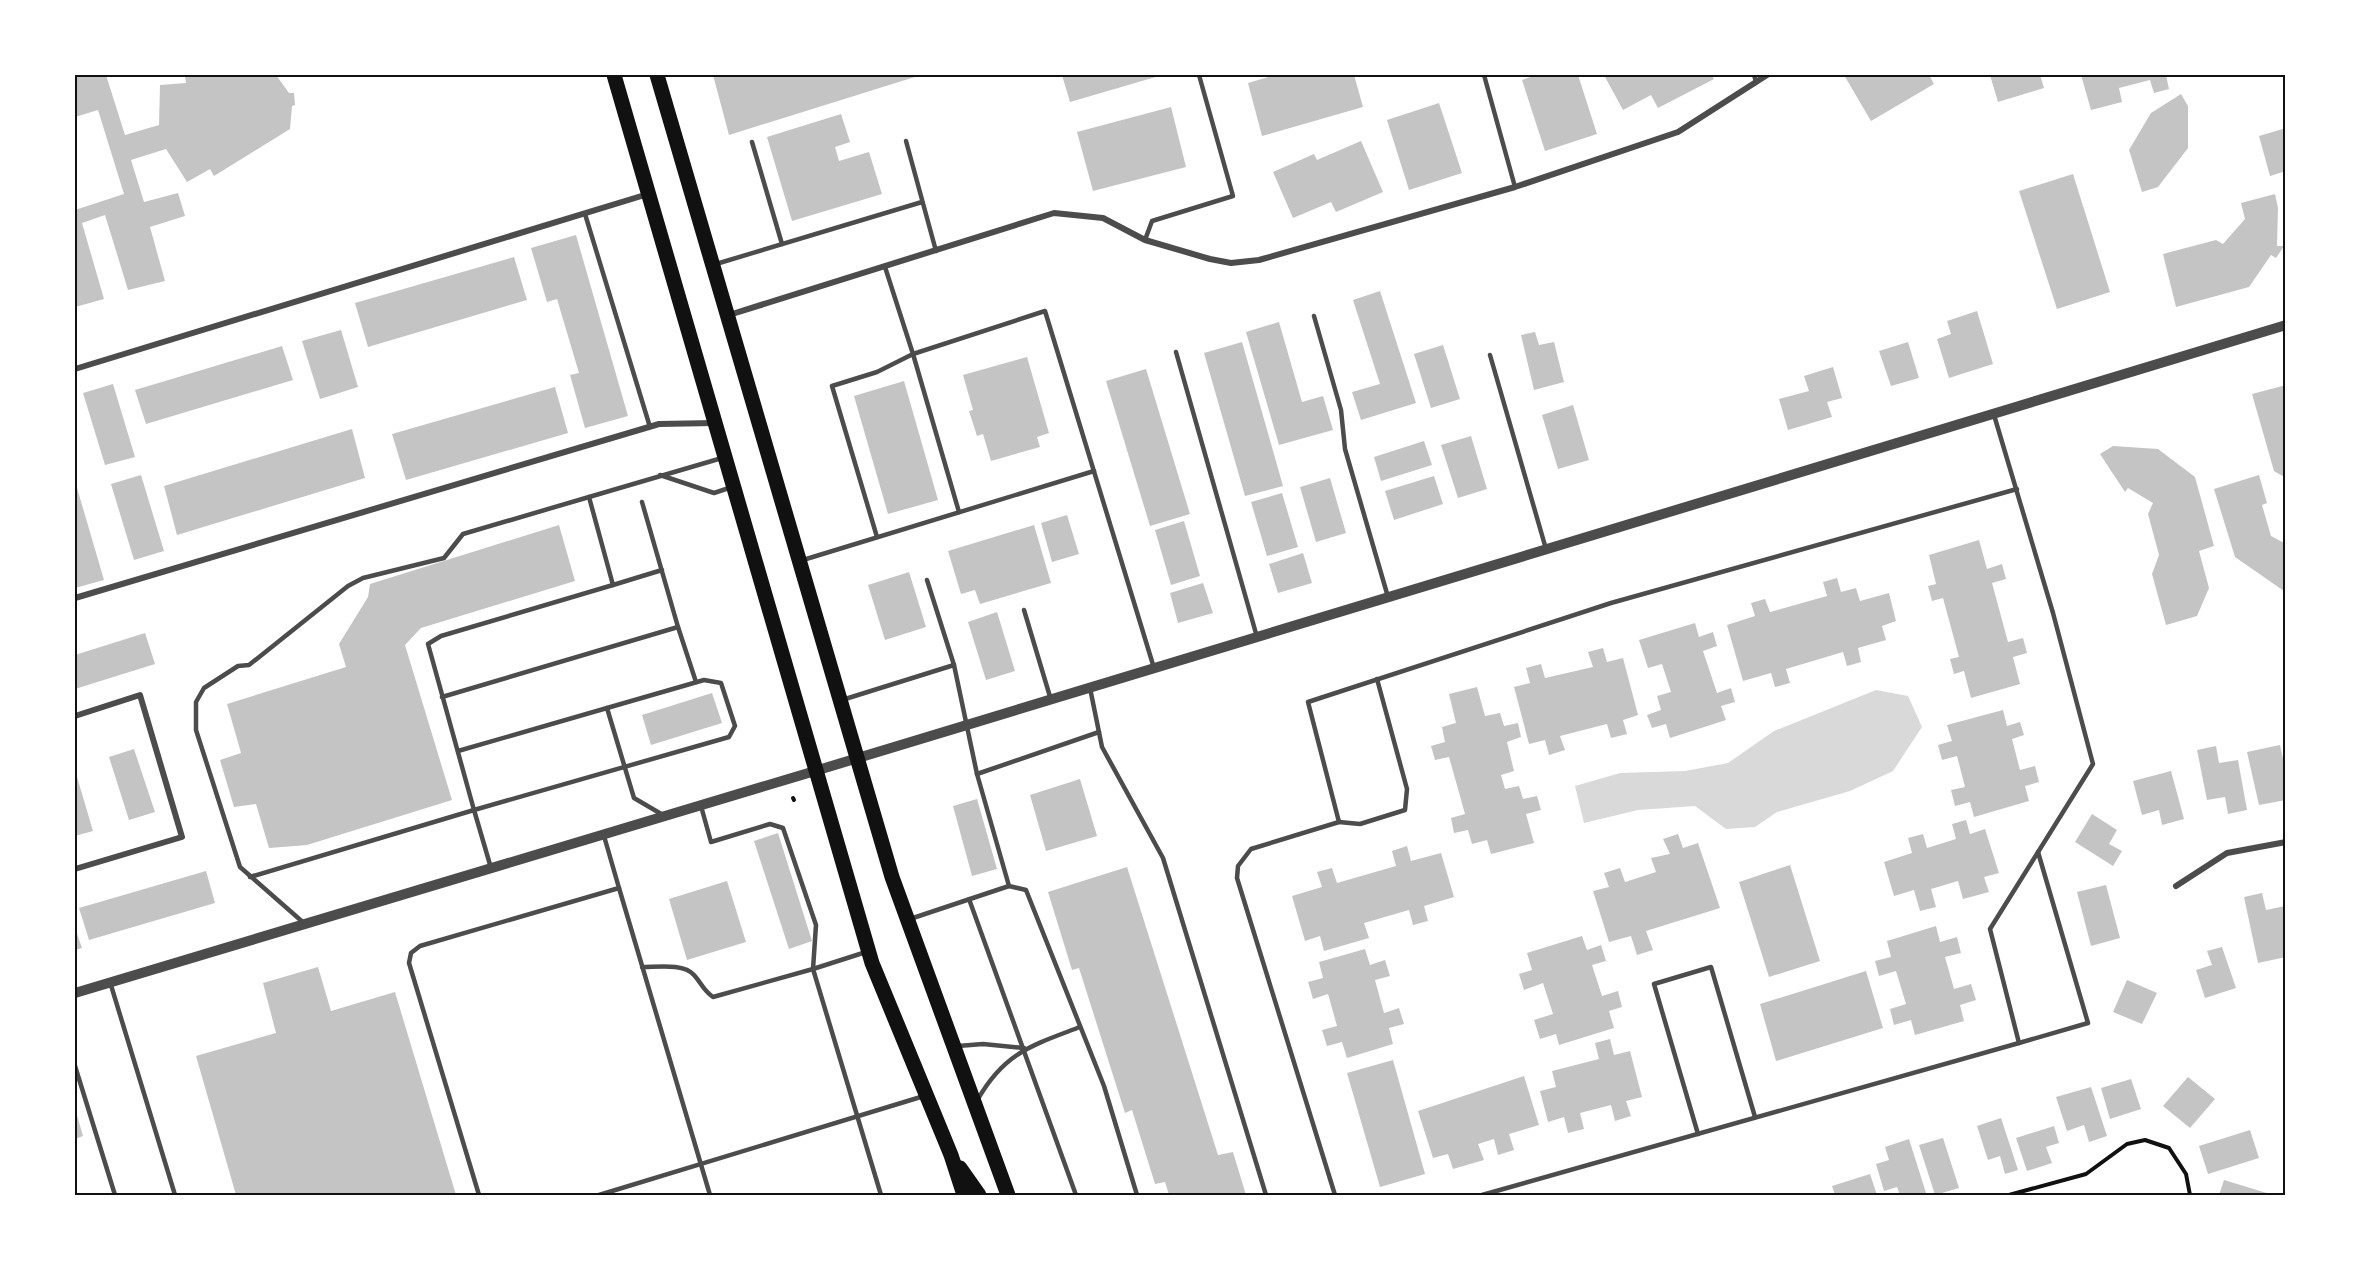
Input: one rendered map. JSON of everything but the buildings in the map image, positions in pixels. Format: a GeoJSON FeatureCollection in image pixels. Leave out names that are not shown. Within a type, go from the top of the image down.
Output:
{"type":"FeatureCollection","features":[{"type":"Feature","properties":{"kind":"main road"},"geometry":{"type":"LineString","coordinates":[[614,75],[869,952],[951,1155],[964,1195]]}},
{"type":"Feature","properties":{"kind":"main road"},"geometry":{"type":"LineString","coordinates":[[657,75],[858,758],[908,920],[1008,1195]]}},
{"type":"Feature","properties":{"kind":"main road"},"geometry":{"type":"LineString","coordinates":[[951,1155],[979,1195]]}},
{"type":"Feature","properties":{"kind":"street"},"geometry":{"type":"LineString","coordinates":[[729,315],[1054,213],[1103,218],[1145,240],[1231,263],[1259,260],[1515,187],[1678,132],[1755,79],[1767,75]]}},
{"type":"Feature","properties":{"kind":"street"},"geometry":{"type":"LineString","coordinates":[[75,369],[649,194]]}},
{"type":"Feature","properties":{"kind":"street"},"geometry":{"type":"LineString","coordinates":[[75,993],[1051,700],[2286,324]]}},
{"type":"Feature","properties":{"kind":"street"},"geometry":{"type":"LineString","coordinates":[[75,598],[667,422],[715,423]]}},
{"type":"Feature","properties":{"kind":"street"},"geometry":{"type":"LineString","coordinates":[[75,716],[140,695],[182,837],[75,869]]}},
{"type":"Feature","properties":{"kind":"street"},"geometry":{"type":"LineString","coordinates":[[2176,886],[2227,853],[2286,842]]}},
{"type":"Feature","properties":{"kind":"lane"},"geometry":{"type":"LineString","coordinates":[[1145,240],[1152,221],[1233,196],[1200,75]]}},
{"type":"Feature","properties":{"kind":"lane"},"geometry":{"type":"LineString","coordinates":[[1484,75],[1515,187]]}},
{"type":"Feature","properties":{"kind":"lane"},"geometry":{"type":"LineString","coordinates":[[906,141],[936,251]]}},
{"type":"Feature","properties":{"kind":"lane"},"geometry":{"type":"LineString","coordinates":[[752,142],[782,244]]}},
{"type":"Feature","properties":{"kind":"lane"},"geometry":{"type":"LineString","coordinates":[[713,264],[922,202]]}},
{"type":"Feature","properties":{"kind":"lane"},"geometry":{"type":"LineString","coordinates":[[585,214],[650,427]]}},
{"type":"Feature","properties":{"kind":"lane"},"geometry":{"type":"LineString","coordinates":[[885,267],[959,512]]}},
{"type":"Feature","properties":{"kind":"lane"},"geometry":{"type":"LineString","coordinates":[[877,537],[832,386],[877,372],[913,354],[1045,311],[1154,668]]}},
{"type":"Feature","properties":{"kind":"lane"},"geometry":{"type":"LineString","coordinates":[[1314,316],[1341,410],[1345,449],[1388,597]]}},
{"type":"Feature","properties":{"kind":"lane"},"geometry":{"type":"LineString","coordinates":[[1176,352],[1257,637]]}},
{"type":"Feature","properties":{"kind":"lane"},"geometry":{"type":"LineString","coordinates":[[1490,355],[1546,549]]}},
{"type":"Feature","properties":{"kind":"lane"},"geometry":{"type":"LineString","coordinates":[[1994,413],[2053,613],[2093,764],[1990,929],[2019,1043]]}},
{"type":"Feature","properties":{"kind":"lane"},"geometry":{"type":"LineString","coordinates":[[305,924],[240,867],[196,730],[196,702],[204,688],[238,666],[249,665],[348,586],[363,578],[444,558],[464,534],[725,457]]}},
{"type":"Feature","properties":{"kind":"lane"},"geometry":{"type":"LineString","coordinates":[[801,561],[1094,471]]}},
{"type":"Feature","properties":{"kind":"lane"},"geometry":{"type":"LineString","coordinates":[[660,475],[714,493],[734,487]]}},
{"type":"Feature","properties":{"kind":"lane"},"geometry":{"type":"LineString","coordinates":[[1339,822],[1308,702],[1611,603],[2016,489]]}},
{"type":"Feature","properties":{"kind":"lane"},"geometry":{"type":"LineString","coordinates":[[589,497],[613,585]]}},
{"type":"Feature","properties":{"kind":"lane"},"geometry":{"type":"LineString","coordinates":[[642,502],[696,682]]}},
{"type":"Feature","properties":{"kind":"lane"},"geometry":{"type":"LineString","coordinates":[[491,868],[428,644],[441,636],[662,570]]}},
{"type":"Feature","properties":{"kind":"lane"},"geometry":{"type":"LineString","coordinates":[[927,580],[954,665],[977,774],[1010,886]]}},
{"type":"Feature","properties":{"kind":"lane"},"geometry":{"type":"LineString","coordinates":[[1024,610],[1051,700]]}},
{"type":"Feature","properties":{"kind":"lane"},"geometry":{"type":"LineString","coordinates":[[442,697],[678,627]]}},
{"type":"Feature","properties":{"kind":"lane"},"geometry":{"type":"LineString","coordinates":[[841,700],[954,665]]}},
{"type":"Feature","properties":{"kind":"lane"},"geometry":{"type":"LineString","coordinates":[[1335,1195],[1237,878],[1238,866],[1251,849],[1339,822],[1360,824],[1405,810],[1407,789],[1377,679]]}},
{"type":"Feature","properties":{"kind":"lane"},"geometry":{"type":"LineString","coordinates":[[250,877],[729,737],[735,726],[722,683],[704,680],[458,751]]}},
{"type":"Feature","properties":{"kind":"lane"},"geometry":{"type":"LineString","coordinates":[[1090,688],[1102,747],[1163,858],[1266,1195]]}},
{"type":"Feature","properties":{"kind":"lane"},"geometry":{"type":"LineString","coordinates":[[607,708],[634,798],[665,816]]}},
{"type":"Feature","properties":{"kind":"lane"},"geometry":{"type":"LineString","coordinates":[[977,774],[1099,732]]}},
{"type":"Feature","properties":{"kind":"lane"},"geometry":{"type":"LineString","coordinates":[[700,806],[711,842],[770,824],[783,828],[816,925],[813,969],[859,1115],[881,1195]]}},
{"type":"Feature","properties":{"kind":"lane"},"geometry":{"type":"LineString","coordinates":[[604,834],[710,1195]]}},
{"type":"Feature","properties":{"kind":"lane"},"geometry":{"type":"LineString","coordinates":[[1482,1195],[2088,1023],[2038,852]]}},
{"type":"Feature","properties":{"kind":"lane"},"geometry":{"type":"LineString","coordinates":[[908,920],[1010,886],[1026,890],[1104,1086],[1137,1195]]}},
{"type":"Feature","properties":{"kind":"lane"},"geometry":{"type":"LineString","coordinates":[[479,1195],[409,963],[411,953],[420,946],[619,888]]}},
{"type":"Feature","properties":{"kind":"lane"},"geometry":{"type":"LineString","coordinates":[[969,899],[1076,1195]]}},
{"type":"Feature","properties":{"kind":"lane"},"geometry":{"type":"LineString","coordinates":[[642,967],[677,967],[693,973],[704,991],[713,996],[869,952]]}},
{"type":"Feature","properties":{"kind":"lane"},"geometry":{"type":"LineString","coordinates":[[1698,1134],[1654,984],[1711,967],[1755,1117]]}},
{"type":"Feature","properties":{"kind":"lane"},"geometry":{"type":"LineString","coordinates":[[110,982],[175,1195]]}},
{"type":"Feature","properties":{"kind":"lane"},"geometry":{"type":"LineString","coordinates":[[975,1104],[1000,1069],[1024,1048],[1080,1027]]}},
{"type":"Feature","properties":{"kind":"lane"},"geometry":{"type":"LineString","coordinates":[[955,1047],[983,1044],[1024,1048]]}},
{"type":"Feature","properties":{"kind":"lane"},"geometry":{"type":"LineString","coordinates":[[75,1066],[115,1195]]}},
{"type":"Feature","properties":{"kind":"lane"},"geometry":{"type":"LineString","coordinates":[[599,1195],[926,1095]]}},
{"type":"Feature","properties":{"kind":"path"},"geometry":{"type":"LineString","coordinates":[[2009,1195],[2086,1174],[2127,1144],[2145,1140],[2169,1148],[2186,1174],[2190,1195]]}},
{"type":"Feature","properties":{"kind":"shaded area"},"geometry":{"type":"Polygon","coordinates":[[[1876,690],[1908,696],[1922,727],[1893,771],[1850,791],[1777,812],[1755,827],[1726,829],[1695,806],[1638,810],[1584,823],[1575,786],[1620,773],[1685,771],[1728,763],[1774,731],[1876,690]]]}}]}
